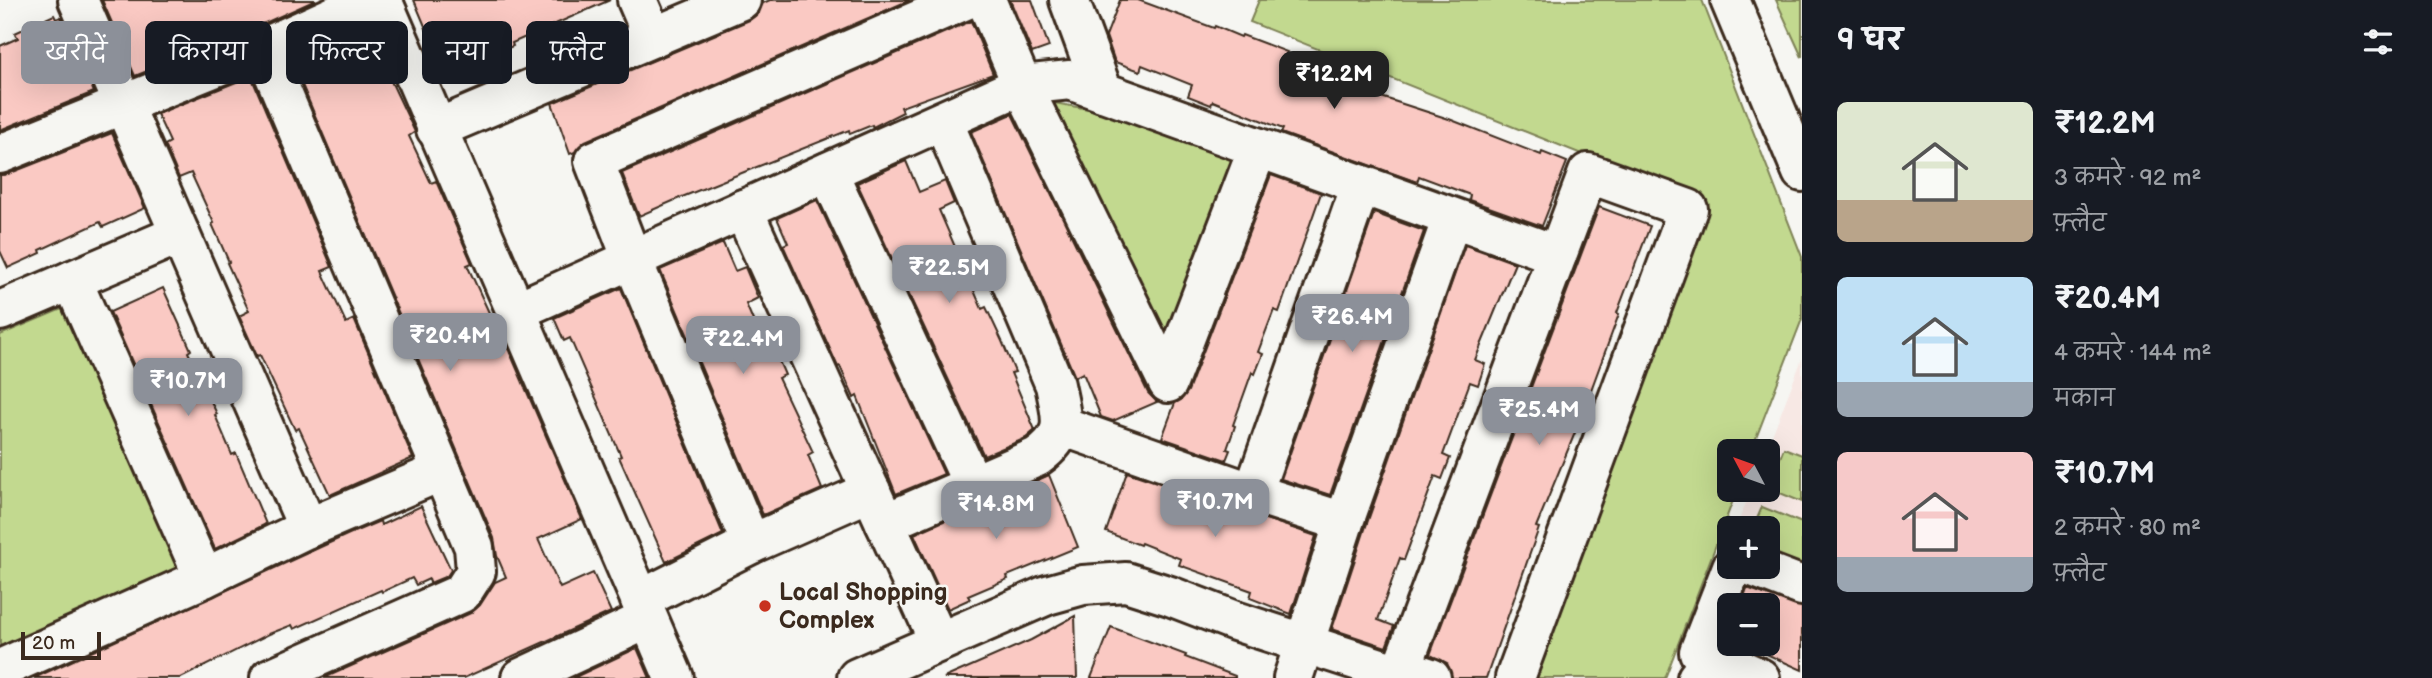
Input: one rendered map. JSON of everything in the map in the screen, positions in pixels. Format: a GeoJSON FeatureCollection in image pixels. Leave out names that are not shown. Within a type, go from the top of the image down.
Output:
{"type":"FeatureCollection","features":[{"type":"Feature","properties":{"kind":"street"},"geometry":{"type":"LineString","coordinates":[[78,0],[308,528]]}},
{"type":"Feature","properties":{"kind":"street"},"geometry":{"type":"LineString","coordinates":[[272,44],[369,0]]}},
{"type":"Feature","properties":{"kind":"street"},"geometry":{"type":"LineString","coordinates":[[382,0],[674,678]]}},
{"type":"Feature","properties":{"kind":"street"},"geometry":{"type":"LineString","coordinates":[[637,0],[653,37]]}},
{"type":"Feature","properties":{"kind":"street"},"geometry":{"type":"LineString","coordinates":[[436,130],[741,0]]}},
{"type":"Feature","properties":{"kind":"street"},"geometry":{"type":"LineString","coordinates":[[751,544],[594,161],[965,0]]}},
{"type":"Feature","properties":{"kind":"street"},"geometry":{"type":"LineString","coordinates":[[986,0],[1022,85],[1168,383],[1258,148]]}},
{"type":"Feature","properties":{"kind":"street"},"geometry":{"type":"LineString","coordinates":[[1069,0],[1103,92]]}},
{"type":"Feature","properties":{"kind":"street"},"geometry":{"type":"LineString","coordinates":[[1730,0],[1802,172]]}},
{"type":"Feature","properties":{"kind":"street"},"geometry":{"type":"LineString","coordinates":[[270,678],[462,593],[476,571],[474,547],[272,69]]}},
{"type":"Feature","properties":{"kind":"street"},"geometry":{"type":"LineString","coordinates":[[516,311],[1022,85],[1070,80],[1557,255]]}},
{"type":"Feature","properties":{"kind":"street"},"geometry":{"type":"LineString","coordinates":[[0,153],[173,84]]}},
{"type":"Feature","properties":{"kind":"street"},"geometry":{"type":"LineString","coordinates":[[521,678],[644,609],[751,544],[878,507],[973,485],[1037,457],[1053,445],[1062,426],[1055,385],[943,121]]}},
{"type":"Feature","properties":{"kind":"street"},"geometry":{"type":"LineString","coordinates":[[828,172],[973,485]]}},
{"type":"Feature","properties":{"kind":"street"},"geometry":{"type":"LineString","coordinates":[[857,678],[1046,595],[1083,585],[1126,582],[1299,661],[1407,674],[1588,173],[1688,209],[1515,678]]}},
{"type":"Feature","properties":{"kind":"street"},"geometry":{"type":"LineString","coordinates":[[1253,494],[1361,185]]}},
{"type":"Feature","properties":{"kind":"street"},"geometry":{"type":"LineString","coordinates":[[743,209],[939,642]]}},
{"type":"Feature","properties":{"kind":"street"},"geometry":{"type":"LineString","coordinates":[[1299,661],[1344,522],[1452,218]]}},
{"type":"Feature","properties":{"kind":"street"},"geometry":{"type":"LineString","coordinates":[[0,311],[180,234]]}},
{"type":"Feature","properties":{"kind":"street"},"geometry":{"type":"LineString","coordinates":[[72,280],[204,578]]}},
{"type":"Feature","properties":{"kind":"street"},"geometry":{"type":"LineString","coordinates":[[1062,426],[1253,494],[1344,522]]}},
{"type":"Feature","properties":{"kind":"street"},"geometry":{"type":"LineString","coordinates":[[0,669],[204,578],[308,528],[442,471]]}},
{"type":"Feature","properties":{"kind":"street"},"geometry":{"type":"LineString","coordinates":[[1780,577],[1802,586]]}},
{"type":"Feature","properties":{"kind":"street"},"geometry":{"type":"LineString","coordinates":[[1698,665],[1728,579]]}},
{"type":"Feature","properties":{"kind":"street"},"geometry":{"type":"LineString","coordinates":[[1698,665],[1720,660],[1760,678]]}},
{"type":"Feature","properties":{"kind":"shaded area"},"geometry":{"type":"Polygon","coordinates":[[[1802,359],[1802,581],[1780,572],[1780,516],[1741,516],[1746,502],[1780,502],[1780,439],[1771,439],[1802,359]]]}},
{"type":"Feature","properties":{"kind":"green space"},"geometry":{"type":"Polygon","coordinates":[[[1259,0],[1702,0],[1802,257],[1802,319],[1756,439],[1717,439],[1717,502],[1732,502],[1727,516],[1717,516],[1717,542],[1665,678],[1515,678],[1692,198],[1250,22],[1259,0]]]}},
{"type":"Feature","properties":{"kind":"green space"},"geometry":{"type":"Polygon","coordinates":[[[1776,0],[1802,0],[1802,57],[1776,0]]]}},
{"type":"Feature","properties":{"kind":"green space"},"geometry":{"type":"Polygon","coordinates":[[[1043,101],[1122,115],[1253,163],[1168,383],[1043,101]]]}},
{"type":"Feature","properties":{"kind":"green space"},"geometry":{"type":"Polygon","coordinates":[[[90,297],[211,574],[0,669],[0,335],[90,297]]]}},
{"type":"Feature","properties":{"kind":"green space"},"geometry":{"type":"Polygon","coordinates":[[[1784,448],[1802,455],[1802,502],[1780,493],[1780,458],[1784,448]]]}},
{"type":"Feature","properties":{"kind":"green space"},"geometry":{"type":"Polygon","coordinates":[[[1762,507],[1802,523],[1802,570],[1780,561],[1780,516],[1758,516],[1762,507]]]}},
{"type":"Feature","properties":{"kind":"building"},"geometry":{"type":"Polygon","coordinates":[[[102,0],[316,0],[270,21],[145,21],[145,72],[135,76],[131,67],[131,21],[111,21],[102,0]]]}},
{"type":"Feature","properties":{"kind":"building"},"geometry":{"type":"Polygon","coordinates":[[[414,0],[610,0],[562,21],[526,21],[526,37],[512,43],[512,21],[423,21],[414,0]]]}},
{"type":"Feature","properties":{"kind":"building"},"geometry":{"type":"Polygon","coordinates":[[[770,0],[910,0],[585,141],[570,154],[552,103],[597,84],[629,84],[629,71],[750,20],[759,13],[763,3],[770,0]]]}},
{"type":"Feature","properties":{"kind":"building"},"geometry":{"type":"Polygon","coordinates":[[[1010,0],[1032,0],[1049,47],[1032,53],[1010,0]]]}},
{"type":"Feature","properties":{"kind":"building"},"geometry":{"type":"Polygon","coordinates":[[[1120,0],[1138,0],[1214,28],[1215,26],[1241,37],[1242,35],[1287,52],[1285,58],[1373,91],[1372,94],[1567,162],[1542,226],[1469,200],[1470,195],[1419,176],[1417,182],[1281,133],[1283,129],[1213,101],[1211,105],[1188,96],[1192,85],[1142,65],[1140,71],[1115,62],[1106,36],[1120,0]]]}},
{"type":"Feature","properties":{"kind":"building"},"geometry":{"type":"Polygon","coordinates":[[[54,15],[56,19],[61,17],[63,21],[41,21],[54,15]]]}},
{"type":"Feature","properties":{"kind":"building"},"geometry":{"type":"Polygon","coordinates":[[[971,21],[993,74],[901,107],[903,112],[873,127],[872,125],[850,134],[849,130],[639,216],[622,173],[971,21]]]}},
{"type":"Feature","properties":{"kind":"building"},"geometry":{"type":"Polygon","coordinates":[[[21,30],[21,84],[90,84],[94,92],[0,130],[0,46],[18,38],[15,33],[21,30]]]}},
{"type":"Feature","properties":{"kind":"building"},"geometry":{"type":"Polygon","coordinates":[[[231,84],[254,84],[332,267],[322,271],[346,323],[354,319],[413,458],[330,495],[299,428],[295,430],[260,355],[257,356],[239,316],[249,311],[227,263],[229,262],[212,224],[214,223],[191,173],[179,178],[165,145],[170,142],[157,114],[231,84]]]}},
{"type":"Feature","properties":{"kind":"building"},"geometry":{"type":"Polygon","coordinates":[[[302,84],[392,84],[415,132],[409,136],[431,183],[436,181],[472,263],[467,265],[491,317],[494,316],[582,519],[538,539],[560,588],[593,573],[611,612],[464,678],[324,678],[471,613],[480,605],[495,582],[506,577],[497,556],[494,538],[302,84]]]}},
{"type":"Feature","properties":{"kind":"building"},"geometry":{"type":"Polygon","coordinates":[[[1012,114],[1148,393],[1157,402],[1113,421],[1101,417],[1083,373],[1075,377],[971,132],[1012,114]]]}},
{"type":"Feature","properties":{"kind":"building"},"geometry":{"type":"Polygon","coordinates":[[[112,133],[145,208],[103,227],[100,222],[8,268],[0,251],[0,175],[112,133]]]}},
{"type":"Feature","properties":{"kind":"building"},"geometry":{"type":"Polygon","coordinates":[[[906,161],[919,192],[945,181],[954,203],[939,210],[982,309],[986,307],[1002,341],[1015,372],[1011,373],[1035,430],[1026,438],[984,456],[857,183],[906,161]]]}},
{"type":"Feature","properties":{"kind":"building"},"geometry":{"type":"Polygon","coordinates":[[[1271,175],[1321,193],[1279,312],[1274,310],[1258,352],[1263,354],[1255,374],[1252,372],[1233,425],[1235,426],[1226,460],[1162,438],[1175,403],[1188,391],[1271,175]]]}},
{"type":"Feature","properties":{"kind":"building"},"geometry":{"type":"Polygon","coordinates":[[[817,200],[944,474],[896,494],[857,396],[854,398],[840,366],[838,367],[783,245],[788,243],[777,218],[817,200]]]}},
{"type":"Feature","properties":{"kind":"building"},"geometry":{"type":"Polygon","coordinates":[[[1599,207],[1650,226],[1577,428],[1536,527],[1539,528],[1486,678],[1452,678],[1447,663],[1430,655],[1599,207]]]}},
{"type":"Feature","properties":{"kind":"building"},"geometry":{"type":"Polygon","coordinates":[[[1374,213],[1424,231],[1330,495],[1281,479],[1374,213]]]}},
{"type":"Feature","properties":{"kind":"building"},"geometry":{"type":"Polygon","coordinates":[[[723,243],[735,271],[745,267],[758,298],[746,304],[765,349],[772,345],[785,375],[778,378],[813,452],[808,455],[822,489],[763,515],[660,270],[723,243]]]}},
{"type":"Feature","properties":{"kind":"building"},"geometry":{"type":"Polygon","coordinates":[[[1465,245],[1515,263],[1475,360],[1485,364],[1478,385],[1470,382],[1443,455],[1450,458],[1442,479],[1435,476],[1404,560],[1400,558],[1378,620],[1394,626],[1386,647],[1332,629],[1465,245]]]}},
{"type":"Feature","properties":{"kind":"building"},"geometry":{"type":"Polygon","coordinates":[[[163,288],[191,350],[188,352],[217,414],[215,415],[232,455],[236,453],[266,524],[215,549],[110,312],[163,288]]]}},
{"type":"Feature","properties":{"kind":"building"},"geometry":{"type":"Polygon","coordinates":[[[621,288],[723,534],[666,562],[570,338],[564,341],[554,318],[621,288]]]}},
{"type":"Feature","properties":{"kind":"building"},"geometry":{"type":"Polygon","coordinates":[[[1127,472],[1316,536],[1291,614],[1250,598],[1252,591],[1179,565],[1181,559],[1106,532],[1127,472]]]}},
{"type":"Feature","properties":{"kind":"building"},"geometry":{"type":"Polygon","coordinates":[[[1049,475],[1078,547],[1007,576],[1008,579],[968,596],[970,599],[948,609],[914,534],[1049,475]]]}},
{"type":"Feature","properties":{"kind":"building"},"geometry":{"type":"Polygon","coordinates":[[[421,506],[451,570],[447,576],[430,583],[429,579],[416,585],[412,578],[294,629],[292,625],[269,634],[181,678],[34,678],[349,534],[380,521],[381,525],[421,506]]]}},
{"type":"Feature","properties":{"kind":"building"},"geometry":{"type":"Polygon","coordinates":[[[1747,588],[1761,593],[1745,593],[1747,588]]]}},
{"type":"Feature","properties":{"kind":"building"},"geometry":{"type":"Polygon","coordinates":[[[1780,599],[1802,607],[1802,670],[1771,656],[1780,656],[1780,599]]]}},
{"type":"Feature","properties":{"kind":"building"},"geometry":{"type":"Polygon","coordinates":[[[1075,616],[1077,678],[944,678],[1031,640],[1075,616]]]}},
{"type":"Feature","properties":{"kind":"building"},"geometry":{"type":"Polygon","coordinates":[[[1111,627],[1186,655],[1185,657],[1235,678],[1091,678],[1111,627]]]}},
{"type":"Feature","properties":{"kind":"building"},"geometry":{"type":"Polygon","coordinates":[[[637,648],[650,678],[573,678],[637,648]]]}},
{"type":"Feature","properties":{"kind":"place","name":"Local Shopping Complex"},"geometry":{"type":"Point","coordinates":[765,606]}}]}
